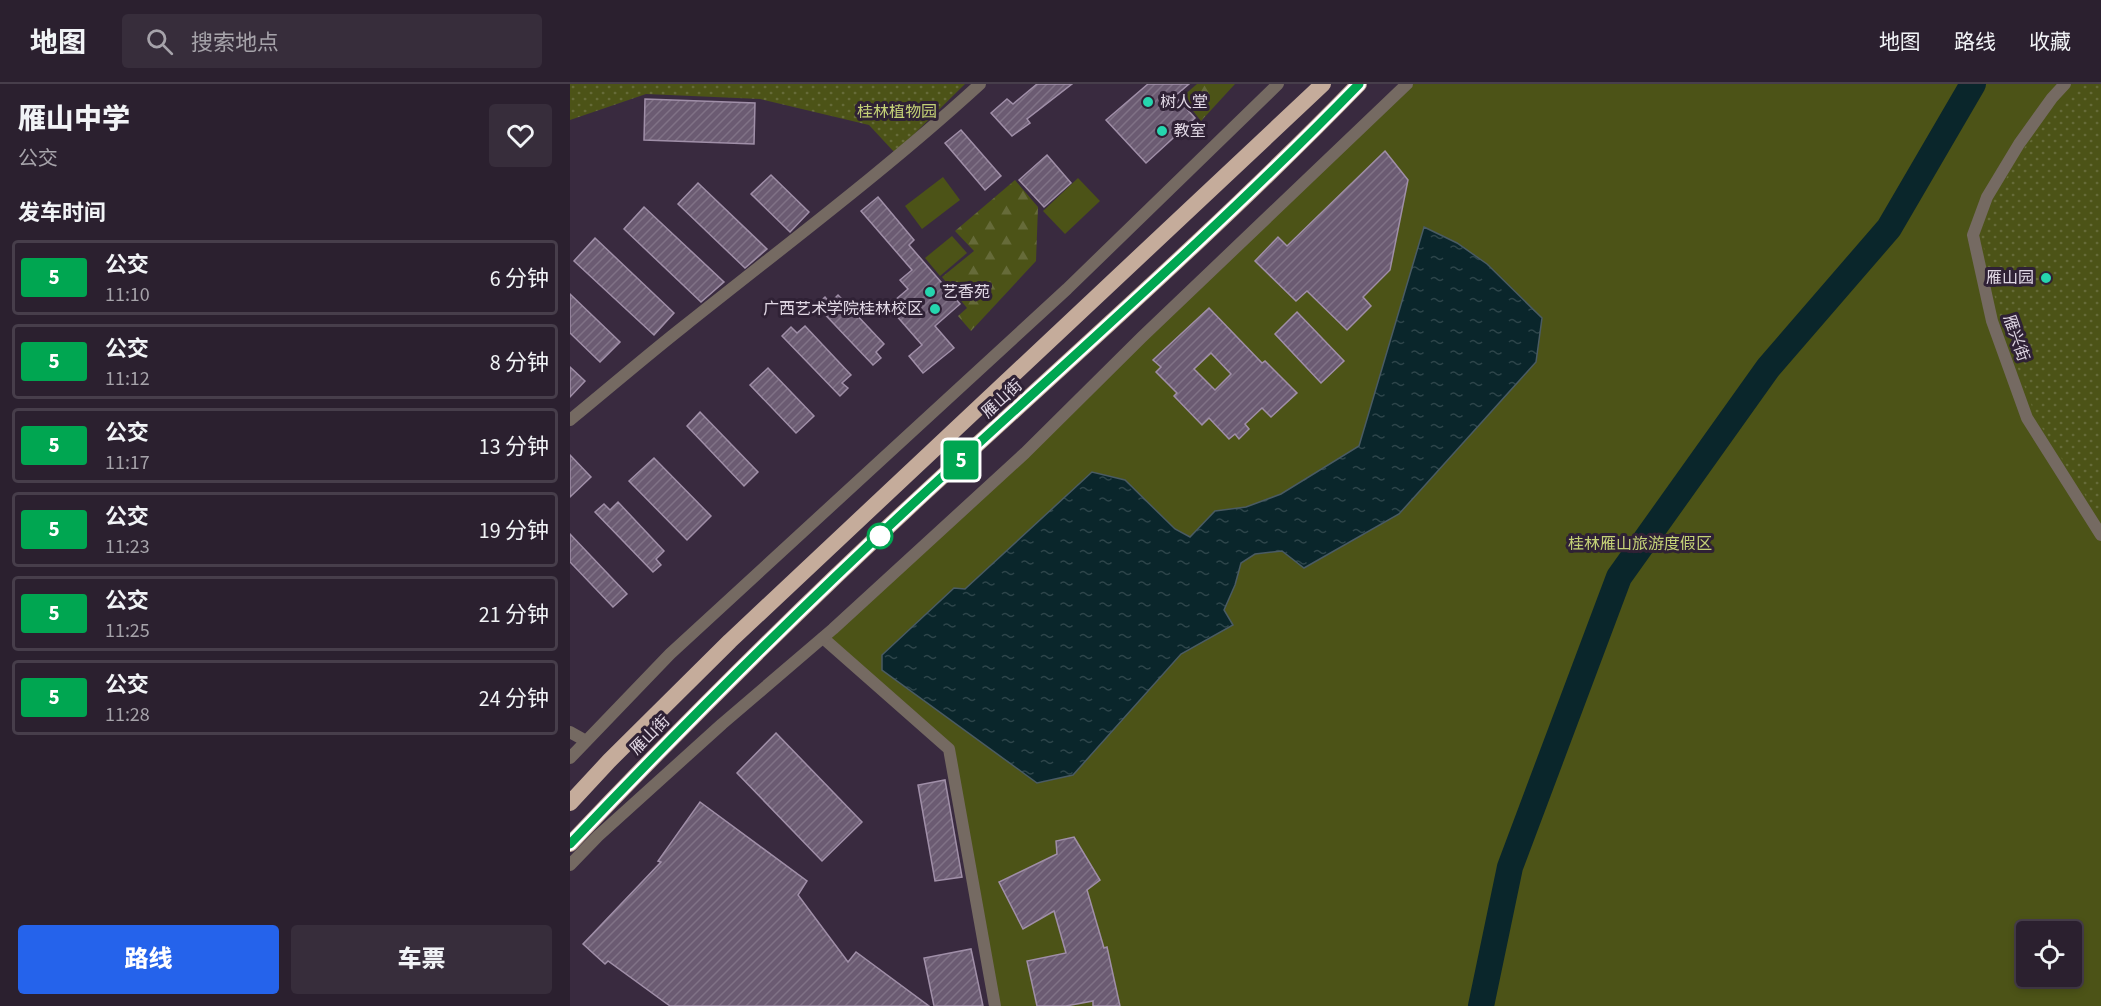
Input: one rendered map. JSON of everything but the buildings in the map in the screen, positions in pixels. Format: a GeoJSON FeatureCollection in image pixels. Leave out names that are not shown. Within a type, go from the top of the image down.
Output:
{"type":"FeatureCollection","features":[{"type":"Feature","properties":{"kind":"highway","name":"雁山街"},"geometry":{"type":"LineString","coordinates":[[570,803],[730,641],[1323,84]]}},
{"type":"Feature","properties":{"kind":"highway","name":"雁山街"},"geometry":{"type":"LineString","coordinates":[[570,844],[647,763],[797,615],[916,501],[1176,264],[1359,84]]}},
{"type":"Feature","properties":{"kind":"street"},"geometry":{"type":"LineString","coordinates":[[570,420],[681,328],[793,241],[946,115],[980,84]]}},
{"type":"Feature","properties":{"kind":"street"},"geometry":{"type":"LineString","coordinates":[[570,758],[670,654],[1067,289],[1278,84]]}},
{"type":"Feature","properties":{"kind":"street"},"geometry":{"type":"LineString","coordinates":[[570,865],[598,836],[730,716],[822,638],[1025,453],[1148,331],[1407,84]]}},
{"type":"Feature","properties":{"kind":"street","name":"雁兴街"},"geometry":{"type":"LineString","coordinates":[[2065,84],[2019,144],[1987,197],[1972,235],[1992,321],[2026,418],[2101,535]]}},
{"type":"Feature","properties":{"kind":"street"},"geometry":{"type":"LineString","coordinates":[[822,638],[949,749],[995,1006]]}},
{"type":"Feature","properties":{"kind":"street"},"geometry":{"type":"LineString","coordinates":[[570,732],[586,741]]}},
{"type":"Feature","properties":{"kind":"green space","name":"桂林植物园"},"geometry":{"type":"Polygon","coordinates":[[[570,84],[965,84],[895,153],[869,125],[760,99],[646,94],[570,120],[570,84]]]}},
{"type":"Feature","properties":{"kind":"green space"},"geometry":{"type":"Polygon","coordinates":[[[1197,84],[1235,84],[1201,121],[1182,97],[1197,84]]]}},
{"type":"Feature","properties":{"kind":"green space","name":"桂林雁山旅游度假区"},"geometry":{"type":"Polygon","coordinates":[[[1407,84],[2101,84],[2101,1006],[995,1006],[949,749],[823,638],[1407,84]]]}},
{"type":"Feature","properties":{"kind":"green space","name":"雁山园"},"geometry":{"type":"Polygon","coordinates":[[[2085,84],[2101,84],[2101,520],[2037,420],[2000,320],[1981,236],[1994,199],[2025,147],[2063,103],[2085,84]]]}},
{"type":"Feature","properties":{"kind":"green space"},"geometry":{"type":"Polygon","coordinates":[[[943,177],[960,200],[922,229],[905,206],[943,177]]]}},
{"type":"Feature","properties":{"kind":"green space"},"geometry":{"type":"Polygon","coordinates":[[[1078,178],[1100,201],[1065,234],[1043,211],[1078,178]]]}},
{"type":"Feature","properties":{"kind":"green space"},"geometry":{"type":"Polygon","coordinates":[[[1015,180],[1038,207],[1036,261],[971,331],[958,316],[967,308],[942,277],[974,251],[955,231],[1015,180]]]}},
{"type":"Feature","properties":{"kind":"green space"},"geometry":{"type":"Polygon","coordinates":[[[952,236],[967,253],[940,276],[925,258],[952,236]]]}},
{"type":"Feature","properties":{"kind":"water"},"geometry":{"type":"Polygon","coordinates":[[[1424,227],[1457,243],[1487,264],[1542,318],[1536,362],[1399,514],[1304,568],[1282,551],[1255,554],[1241,563],[1235,585],[1224,610],[1233,625],[1181,654],[1073,775],[1037,783],[882,670],[882,655],[954,588],[965,589],[1092,472],[1125,480],[1175,529],[1190,537],[1215,511],[1246,507],[1281,494],[1359,446],[1424,227]]]}},
{"type":"Feature","properties":{"kind":"waterway"},"geometry":{"type":"LineString","coordinates":[[1481,1006],[1510,867],[1619,577],[1768,368],[1889,228],[1973,84]]}},
{"type":"Feature","properties":{"kind":"bus line","name":"5"},"geometry":{"type":"LineString","coordinates":[[570,844],[647,763],[797,615],[916,501],[1176,264],[1359,84]]}},
{"type":"Feature","properties":{"kind":"place","name":"树人堂"},"geometry":{"type":"Point","coordinates":[1148,102]}},
{"type":"Feature","properties":{"kind":"place","name":"教室"},"geometry":{"type":"Point","coordinates":[1162,131]}},
{"type":"Feature","properties":{"kind":"place","name":"雁山园"},"geometry":{"type":"Point","coordinates":[2046,278]}},
{"type":"Feature","properties":{"kind":"place","name":"艺香苑"},"geometry":{"type":"Point","coordinates":[930,292]}},
{"type":"Feature","properties":{"kind":"place","name":"广西艺术学院桂林校区"},"geometry":{"type":"Point","coordinates":[935,309]}}]}
